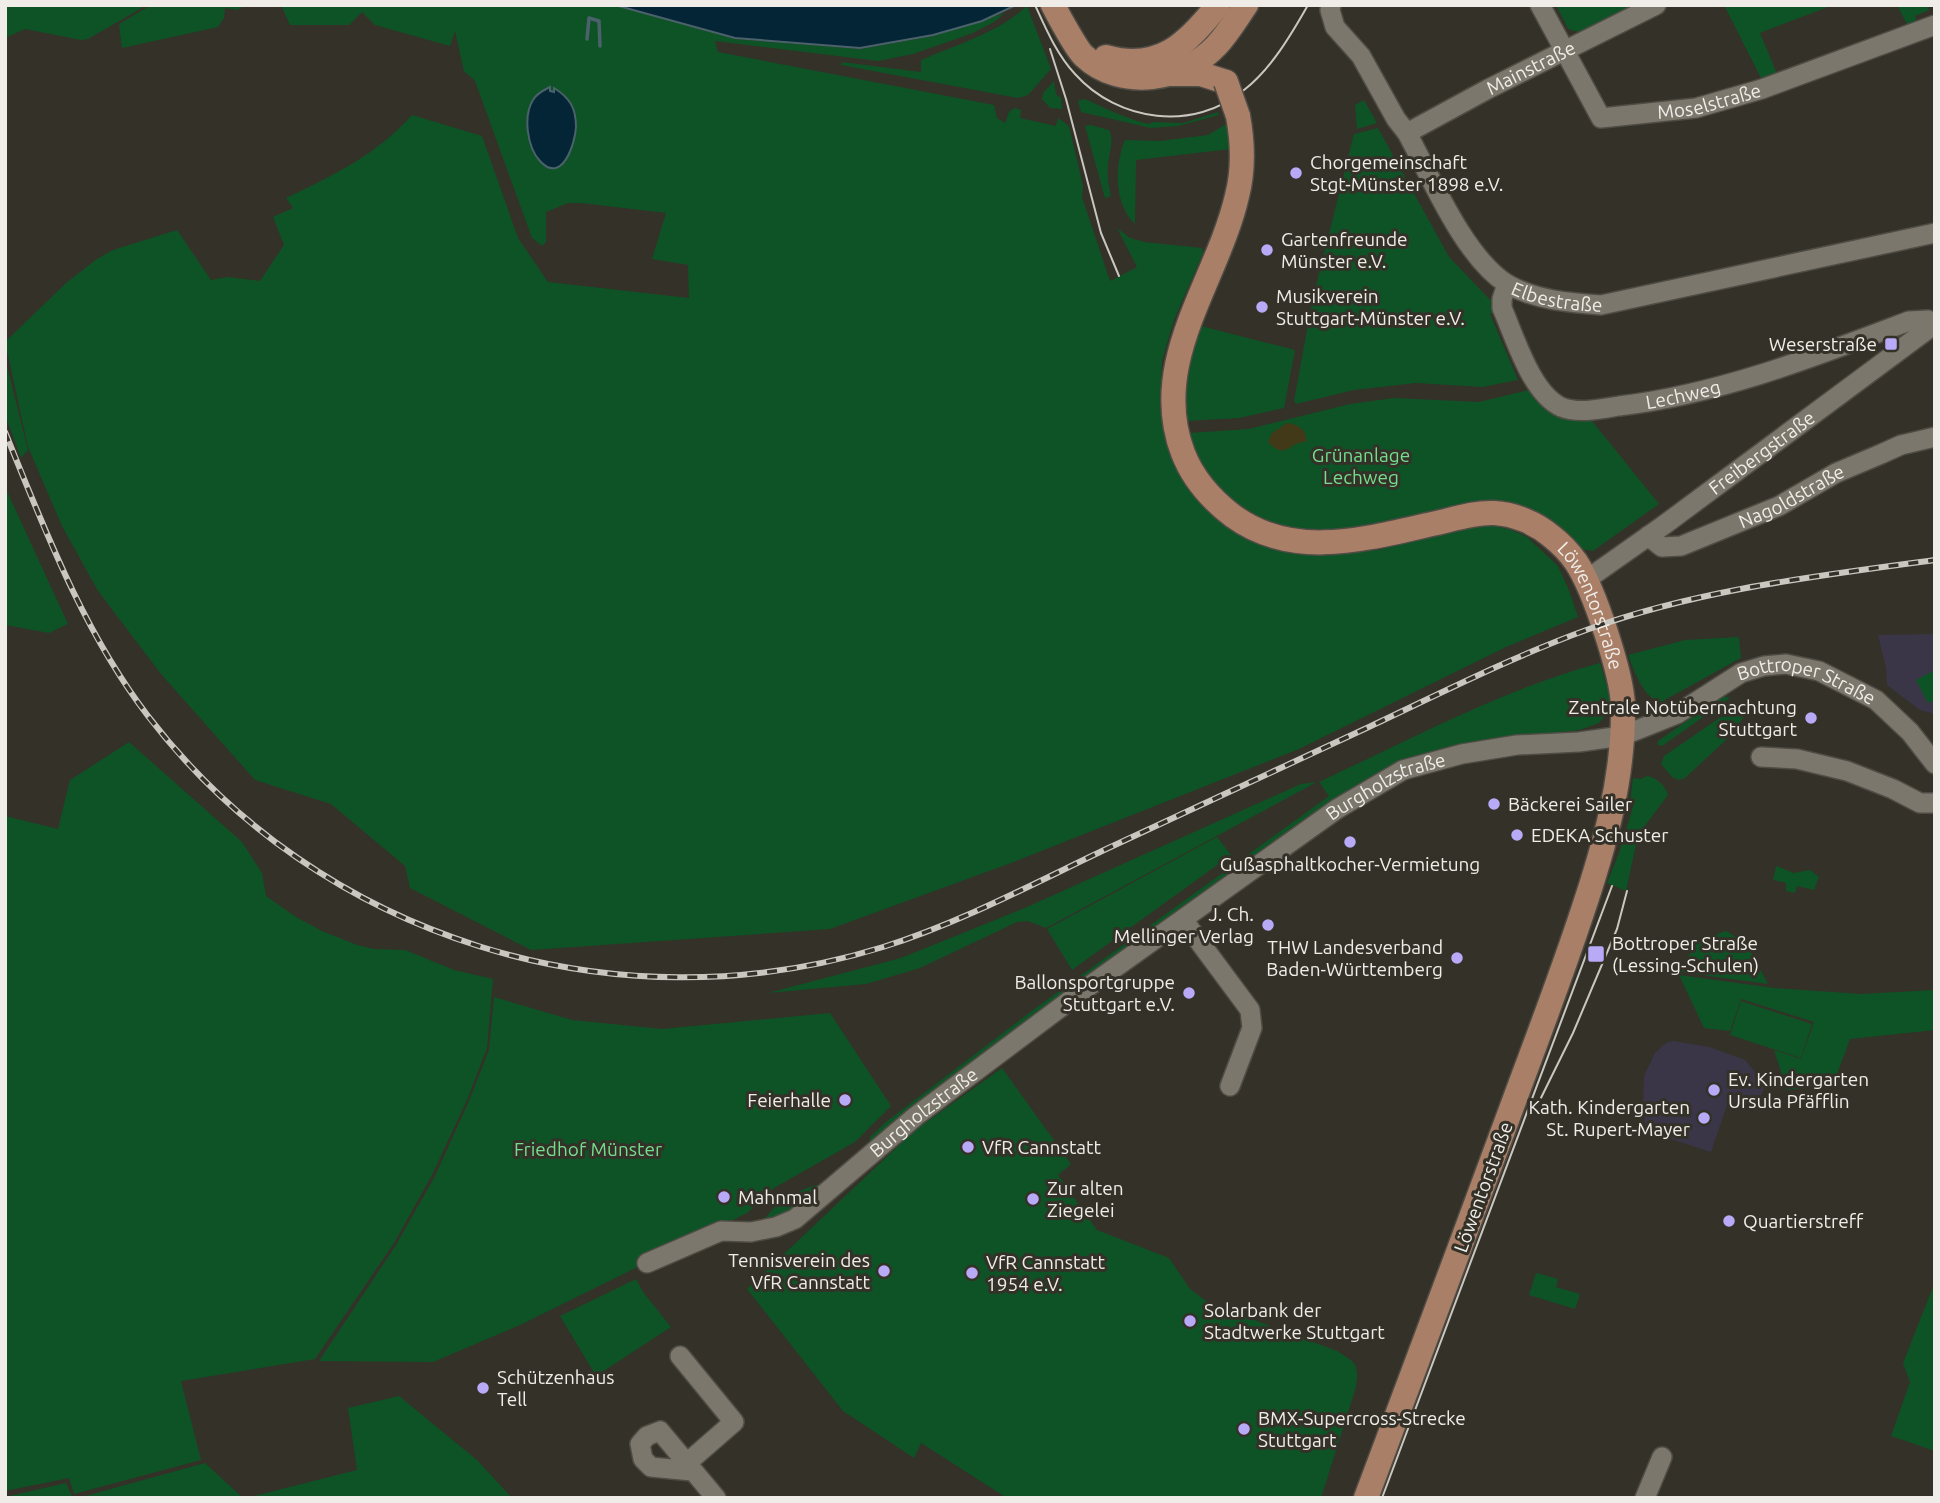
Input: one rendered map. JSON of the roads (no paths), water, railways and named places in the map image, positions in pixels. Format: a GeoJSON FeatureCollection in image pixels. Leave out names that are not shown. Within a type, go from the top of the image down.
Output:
{"type":"FeatureCollection","features":[{"type":"Feature","properties":{"kind":"main road"},"geometry":{"type":"LineString","coordinates":[[1164,75],[1190,65],[1218,5]]}},
{"type":"Feature","properties":{"kind":"main road"},"geometry":{"type":"LineString","coordinates":[[1075,40],[1101,56],[1119,61],[1164,55],[1178,48],[1202,43],[1246,5]]}},
{"type":"Feature","properties":{"kind":"main road"},"geometry":{"type":"LineString","coordinates":[[1055,9],[1081,54],[1109,72],[1142,78],[1201,74],[1226,82]]}},
{"type":"Feature","properties":{"kind":"main road","name":"Löwentorstraße"},"geometry":{"type":"LineString","coordinates":[[1202,43],[1216,59],[1226,82],[1238,116],[1243,158],[1237,197],[1180,353],[1174,381],[1177,428],[1189,465],[1207,492],[1244,523],[1269,535],[1295,542],[1347,542],[1493,512],[1531,522],[1548,533],[1572,556],[1586,580],[1622,692],[1618,784],[1604,847],[1566,962],[1366,1498]]}},
{"type":"Feature","properties":{"kind":"street","name":"Elbestraße"},"geometry":{"type":"LineString","coordinates":[[1331,5],[1335,27],[1361,56],[1396,119],[1407,132],[1465,239],[1488,268],[1507,284],[1535,295],[1564,302],[1601,305],[1935,233]]}},
{"type":"Feature","properties":{"kind":"street","name":"Moselstraße"},"geometry":{"type":"LineString","coordinates":[[1539,5],[1601,118],[1696,108],[1762,89],[1935,25]]}},
{"type":"Feature","properties":{"kind":"street","name":"Mainstraße"},"geometry":{"type":"LineString","coordinates":[[1407,132],[1656,5]]}},
{"type":"Feature","properties":{"kind":"street","name":"Lechweg"},"geometry":{"type":"LineString","coordinates":[[1507,284],[1502,308],[1530,373],[1552,401],[1571,410],[1594,410],[1651,402],[1724,386],[1793,365],[1909,321],[1928,320],[1935,324]]}},
{"type":"Feature","properties":{"kind":"street","name":"Freibergstraße"},"geometry":{"type":"LineString","coordinates":[[1586,580],[1935,324]]}},
{"type":"Feature","properties":{"kind":"street","name":"Nagoldstraße"},"geometry":{"type":"LineString","coordinates":[[1648,536],[1662,547],[1681,545],[1779,506],[1836,473],[1891,449],[1935,437]]}},
{"type":"Feature","properties":{"kind":"street","name":"Bottroper Straße"},"geometry":{"type":"LineString","coordinates":[[1622,736],[1677,715],[1741,673],[1764,666],[1787,664],[1819,671],[1876,700],[1931,752]]}},
{"type":"Feature","properties":{"kind":"street","name":"Burgholzstraße"},"geometry":{"type":"LineString","coordinates":[[647,1263],[721,1231],[751,1232],[776,1227],[795,1219],[916,1116],[1082,992],[1372,786],[1404,770],[1462,754],[1517,745],[1579,742],[1622,736]]}},
{"type":"Feature","properties":{"kind":"street"},"geometry":{"type":"LineString","coordinates":[[1761,757],[1797,758],[1847,771],[1920,803],[1935,803]]}},
{"type":"Feature","properties":{"kind":"street"},"geometry":{"type":"LineString","coordinates":[[1184,921],[1250,1010],[1252,1028],[1230,1086]]}},
{"type":"Feature","properties":{"kind":"street"},"geometry":{"type":"LineString","coordinates":[[680,1356],[734,1422],[690,1467],[716,1498]]}},
{"type":"Feature","properties":{"kind":"street"},"geometry":{"type":"LineString","coordinates":[[1645,1498],[1662,1457]]}},
{"type":"Feature","properties":{"kind":"water"},"geometry":{"type":"Polygon","coordinates":[[[615,5],[1016,5],[982,21],[933,35],[860,48],[735,38],[615,5]]]}},
{"type":"Feature","properties":{"kind":"water"},"geometry":{"type":"Polygon","coordinates":[[[550,87],[550,91],[554,92],[554,88],[568,100],[576,120],[570,152],[561,165],[555,168],[548,167],[536,155],[529,140],[527,123],[533,100],[550,87]]]}},
{"type":"Feature","properties":{"kind":"waterway"},"geometry":{"type":"LineString","coordinates":[[587,39],[589,18],[599,21],[600,46]]}},
{"type":"Feature","properties":{"kind":"tram line"},"geometry":{"type":"LineString","coordinates":[[1035,5],[1052,41],[1075,74],[1113,103],[1157,116],[1203,112],[1244,90],[1280,51],[1308,5]]}},
{"type":"Feature","properties":{"kind":"tram line"},"geometry":{"type":"LineString","coordinates":[[1050,49],[1101,233],[1119,276]]}},
{"type":"Feature","properties":{"kind":"tram line"},"geometry":{"type":"LineString","coordinates":[[1382,1498],[1612,886]]}},
{"type":"Feature","properties":{"kind":"tram line"},"geometry":{"type":"LineString","coordinates":[[1536,1108],[1573,1033],[1617,929],[1627,891]]}},
{"type":"Feature","properties":{"kind":"railway"},"geometry":{"type":"LineString","coordinates":[[5,432],[67,579],[104,650],[125,683],[148,716],[218,793],[297,858],[385,909],[479,946],[578,969],[679,977],[781,970],[883,947],[939,927],[1479,675],[1533,651],[1631,615],[1716,594],[1803,578],[1935,560]]}},
{"type":"Feature","properties":{"kind":"place","name":"Chorgemeinschaft Stgt-Münster 1898 e.V."},"geometry":{"type":"Point","coordinates":[1296,173]}},
{"type":"Feature","properties":{"kind":"place","name":"Gartenfreunde Münster e.V."},"geometry":{"type":"Point","coordinates":[1267,250]}},
{"type":"Feature","properties":{"kind":"place","name":"Musikverein Stuttgart-Münster e.V."},"geometry":{"type":"Point","coordinates":[1262,307]}},
{"type":"Feature","properties":{"kind":"place","name":"Weserstraße"},"geometry":{"type":"Point","coordinates":[1891,344]}},
{"type":"Feature","properties":{"kind":"place","name":"Zentrale Notübernachtung Stuttgart"},"geometry":{"type":"Point","coordinates":[1811,718]}},
{"type":"Feature","properties":{"kind":"place","name":"Bäckerei Sailer"},"geometry":{"type":"Point","coordinates":[1494,804]}},
{"type":"Feature","properties":{"kind":"place","name":"EDEKA Schuster"},"geometry":{"type":"Point","coordinates":[1517,835]}},
{"type":"Feature","properties":{"kind":"place","name":"Gußasphaltkocher-Vermietung"},"geometry":{"type":"Point","coordinates":[1350,842]}},
{"type":"Feature","properties":{"kind":"place","name":"J. Ch. Mellinger Verlag"},"geometry":{"type":"Point","coordinates":[1268,925]}},
{"type":"Feature","properties":{"kind":"place","name":"Bottroper Straße (Lessing-Schulen)"},"geometry":{"type":"Point","coordinates":[1596,954]}},
{"type":"Feature","properties":{"kind":"place","name":"THW Landesverband Baden-Württemberg"},"geometry":{"type":"Point","coordinates":[1457,958]}},
{"type":"Feature","properties":{"kind":"place","name":"Ballonsportgruppe Stuttgart e.V."},"geometry":{"type":"Point","coordinates":[1189,993]}},
{"type":"Feature","properties":{"kind":"place","name":"Ev. Kindergarten Ursula Pfäfflin"},"geometry":{"type":"Point","coordinates":[1714,1090]}},
{"type":"Feature","properties":{"kind":"place","name":"Feierhalle"},"geometry":{"type":"Point","coordinates":[845,1100]}},
{"type":"Feature","properties":{"kind":"place","name":"Kath. Kindergarten St. Rupert-Mayer"},"geometry":{"type":"Point","coordinates":[1704,1118]}},
{"type":"Feature","properties":{"kind":"place","name":"VfR Cannstatt"},"geometry":{"type":"Point","coordinates":[968,1147]}},
{"type":"Feature","properties":{"kind":"place","name":"Mahnmal"},"geometry":{"type":"Point","coordinates":[724,1197]}},
{"type":"Feature","properties":{"kind":"place","name":"Zur alten Ziegelei"},"geometry":{"type":"Point","coordinates":[1033,1199]}},
{"type":"Feature","properties":{"kind":"place","name":"Quartierstreff"},"geometry":{"type":"Point","coordinates":[1729,1221]}},
{"type":"Feature","properties":{"kind":"place","name":"Tennisverein des VfR Cannstatt"},"geometry":{"type":"Point","coordinates":[884,1271]}},
{"type":"Feature","properties":{"kind":"place","name":"VfR Cannstatt 1954 e.V."},"geometry":{"type":"Point","coordinates":[972,1273]}},
{"type":"Feature","properties":{"kind":"place","name":"Solarbank der Stadtwerke Stuttgart"},"geometry":{"type":"Point","coordinates":[1190,1321]}},
{"type":"Feature","properties":{"kind":"place","name":"Schützenhaus Tell"},"geometry":{"type":"Point","coordinates":[483,1388]}},
{"type":"Feature","properties":{"kind":"place","name":"BMX-Supercross-Strecke Stuttgart"},"geometry":{"type":"Point","coordinates":[1244,1429]}},
{"type":"Feature","properties":{"kind":"park label","name":"Grünanlage Lechweg"},"geometry":{"type":"Point","coordinates":[1361,466]}},
{"type":"Feature","properties":{"kind":"park label","name":"Friedhof Münster"},"geometry":{"type":"Point","coordinates":[588,1149]}}]}
